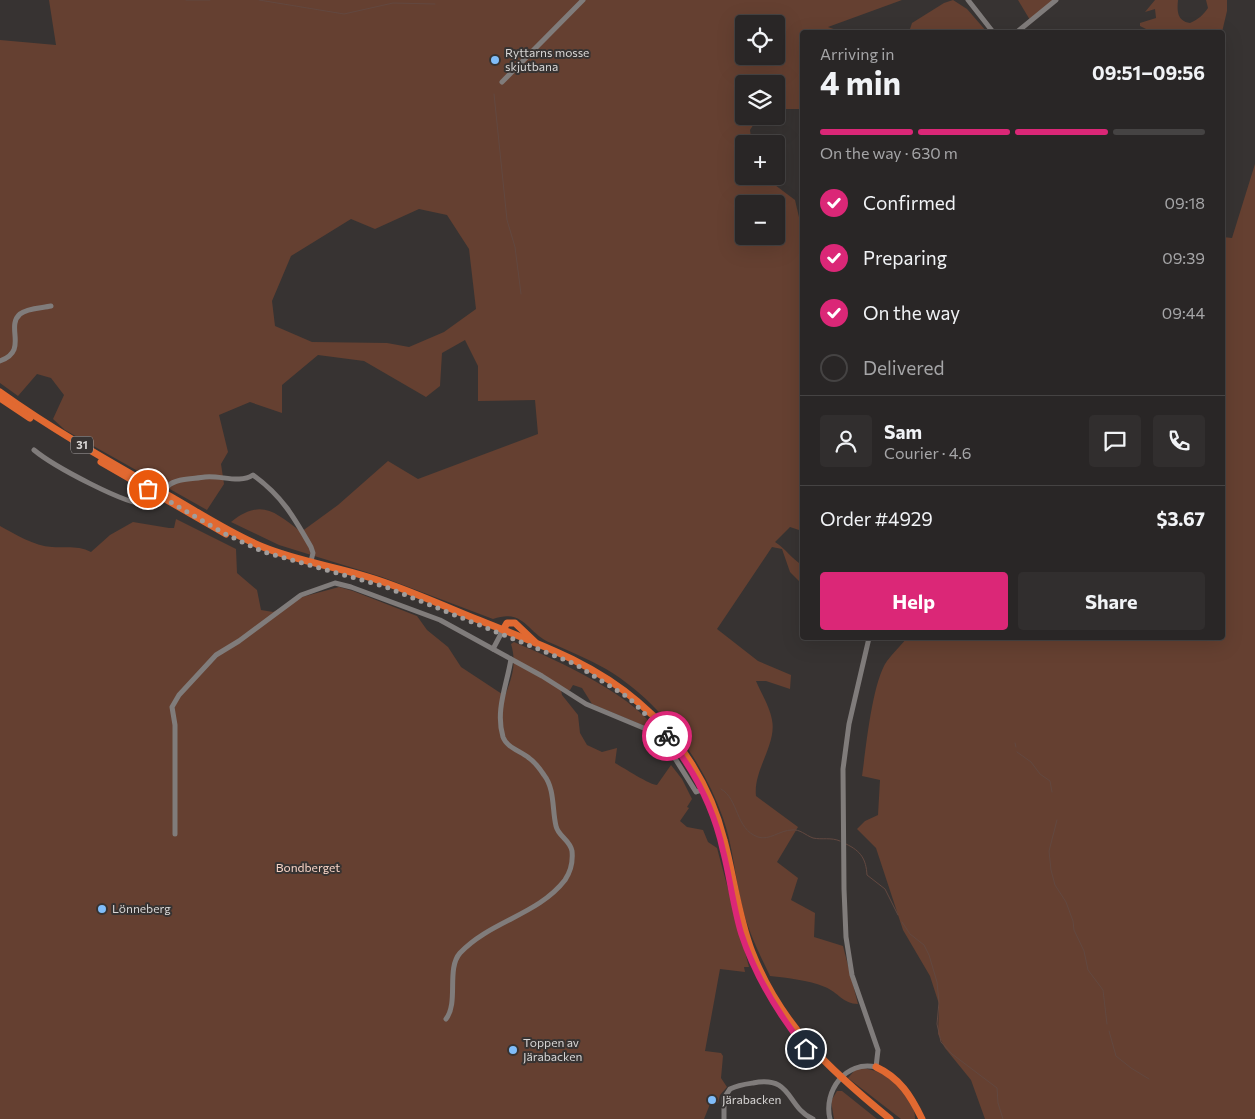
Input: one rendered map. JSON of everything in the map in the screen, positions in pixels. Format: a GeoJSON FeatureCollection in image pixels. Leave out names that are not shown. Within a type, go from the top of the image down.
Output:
{"type":"FeatureCollection","features":[{"type":"Feature","properties":{"kind":"highway","name":"31"},"geometry":{"type":"LineString","coordinates":[[0,392],[71,439],[230,537],[264,552],[386,587],[537,644],[576,660],[622,688],[654,717],[686,755],[706,790],[720,825],[742,923],[758,965],[789,1021],[832,1073]]}},
{"type":"Feature","properties":{"kind":"highway","name":"31"},"geometry":{"type":"LineString","coordinates":[[0,398],[162,494],[249,541],[281,554],[388,583],[575,664],[629,698],[671,741],[702,790],[717,827],[740,927],[756,969],[783,1019],[806,1049],[884,1119]]}},
{"type":"Feature","properties":{"kind":"highway"},"geometry":{"type":"LineString","coordinates":[[502,631],[507,623],[515,623],[537,644]]}},
{"type":"Feature","properties":{"kind":"highway"},"geometry":{"type":"LineString","coordinates":[[876,1067],[889,1073],[902,1085],[920,1117]]}},
{"type":"Feature","properties":{"kind":"highway","name":"31"},"geometry":{"type":"LineString","coordinates":[[849,1088],[890,1119]]}},
{"type":"Feature","properties":{"kind":"street"},"geometry":{"type":"LineString","coordinates":[[502,82],[583,0]]}},
{"type":"Feature","properties":{"kind":"street"},"geometry":{"type":"LineString","coordinates":[[969,0],[992,30]]}},
{"type":"Feature","properties":{"kind":"street"},"geometry":{"type":"LineString","coordinates":[[1019,30],[1056,0]]}},
{"type":"Feature","properties":{"kind":"street"},"geometry":{"type":"LineString","coordinates":[[0,361],[11,355],[14,349],[15,324],[18,316],[24,311],[51,306]]}},
{"type":"Feature","properties":{"kind":"street"},"geometry":{"type":"LineString","coordinates":[[34,450],[71,473],[132,502],[153,505],[174,482],[216,476],[241,480],[253,475],[268,486],[288,507],[311,547],[313,553],[311,561]]}},
{"type":"Feature","properties":{"kind":"street"},"geometry":{"type":"LineString","coordinates":[[175,834],[175,725],[172,707],[179,695],[216,655],[239,641],[301,595],[335,583],[351,587],[440,620],[511,659],[586,704],[653,732],[676,760],[696,792],[702,790]]}},
{"type":"Feature","properties":{"kind":"street"},"geometry":{"type":"LineString","coordinates":[[493,650],[502,631]]}},
{"type":"Feature","properties":{"kind":"street"},"geometry":{"type":"LineString","coordinates":[[830,1119],[828,1100],[838,1083],[856,1067],[864,1065],[876,1067],[878,1050],[852,975],[844,889],[843,769],[849,724],[869,640]]}},
{"type":"Feature","properties":{"kind":"street"},"geometry":{"type":"LineString","coordinates":[[446,1019],[451,1012],[454,967],[459,955],[480,937],[547,898],[566,878],[571,866],[571,847],[556,829],[552,793],[546,777],[530,758],[506,743],[503,736],[500,709],[511,659]]}},
{"type":"Feature","properties":{"kind":"street"},"geometry":{"type":"LineString","coordinates":[[724,1119],[724,1098],[730,1089],[762,1081],[774,1082],[784,1087],[802,1110],[813,1119]]}},
{"type":"Feature","properties":{"kind":"green space"},"geometry":{"type":"Polygon","coordinates":[[[49,0],[902,0],[828,27],[836,30],[800,30],[800,109],[785,109],[785,75],[735,75],[735,125],[753,125],[750,130],[751,135],[735,135],[735,185],[775,185],[795,200],[800,221],[800,530],[790,527],[775,542],[800,564],[800,582],[790,572],[782,549],[772,547],[717,629],[758,661],[791,675],[790,689],[766,681],[756,681],[769,710],[773,729],[758,777],[756,796],[798,827],[777,862],[798,878],[791,900],[815,913],[814,937],[843,946],[858,1004],[848,1002],[830,989],[818,985],[770,976],[744,915],[729,839],[714,796],[691,753],[677,733],[644,697],[626,682],[599,665],[543,639],[519,619],[504,617],[493,619],[382,577],[279,545],[231,522],[251,511],[259,509],[268,510],[301,532],[338,505],[388,461],[418,479],[538,434],[535,400],[478,401],[478,366],[465,340],[442,353],[440,386],[426,397],[364,361],[318,355],[282,385],[282,413],[250,402],[219,415],[228,452],[221,464],[224,484],[207,510],[65,430],[53,419],[64,395],[51,378],[37,374],[18,396],[0,383],[0,40],[56,45],[49,0]],[[419,209],[375,229],[351,219],[291,256],[272,301],[275,326],[312,342],[387,343],[409,347],[444,332],[476,309],[469,249],[447,215],[419,209]]]}},
{"type":"Feature","properties":{"kind":"green space"},"geometry":{"type":"Polygon","coordinates":[[[953,0],[967,9],[985,30],[910,30],[912,23],[944,3],[953,0]]]}},
{"type":"Feature","properties":{"kind":"green space"},"geometry":{"type":"Polygon","coordinates":[[[1018,0],[1055,0],[1030,20],[1018,0]]]}},
{"type":"Feature","properties":{"kind":"green space"},"geometry":{"type":"Polygon","coordinates":[[[1155,0],[1178,0],[1180,18],[1190,23],[1200,17],[1208,8],[1206,0],[1227,0],[1227,11],[1222,30],[1148,30],[1140,26],[1140,23],[1156,18],[1155,9],[1145,12],[1155,0]]]}},
{"type":"Feature","properties":{"kind":"green space"},"geometry":{"type":"Polygon","coordinates":[[[1255,164],[1255,1119],[985,1119],[971,1080],[945,1048],[938,1034],[939,1004],[930,976],[903,930],[876,848],[857,829],[865,821],[878,815],[880,780],[862,776],[870,716],[877,684],[887,661],[905,640],[1225,640],[1225,237],[1232,238],[1255,164]]]}},
{"type":"Feature","properties":{"kind":"green space","name":"Bondberget"},"geometry":{"type":"Polygon","coordinates":[[[176,519],[236,549],[237,573],[257,590],[261,610],[273,612],[302,597],[339,587],[353,591],[417,616],[427,630],[448,647],[461,667],[505,696],[513,670],[514,658],[511,644],[514,642],[575,670],[617,694],[652,724],[665,742],[669,758],[661,756],[646,735],[647,727],[592,704],[582,688],[573,685],[570,690],[561,690],[562,695],[578,715],[580,733],[587,745],[602,752],[617,748],[615,763],[657,785],[671,765],[682,779],[692,799],[687,807],[689,808],[680,821],[687,827],[703,830],[708,842],[717,848],[749,967],[744,967],[745,972],[720,969],[705,1051],[721,1053],[723,1056],[721,1078],[727,1087],[720,1095],[718,1103],[712,1099],[704,1119],[0,1119],[0,526],[25,539],[45,546],[77,548],[91,552],[110,535],[133,522],[174,528],[176,519]]]}},
{"type":"Feature","properties":{"kind":"green space"},"geometry":{"type":"Polygon","coordinates":[[[862,1068],[880,1073],[898,1085],[910,1101],[915,1119],[901,1119],[848,1078],[855,1070],[862,1068]]]}},
{"type":"Feature","properties":{"kind":"green space"},"geometry":{"type":"Polygon","coordinates":[[[837,1091],[842,1091],[877,1119],[834,1119],[831,1101],[837,1091]]]}},
{"type":"Feature","properties":{"kind":"waterway"},"geometry":{"type":"LineString","coordinates":[[186,0],[210,0]]}},
{"type":"Feature","properties":{"kind":"waterway"},"geometry":{"type":"LineString","coordinates":[[259,0],[344,14],[393,3],[435,4]]}},
{"type":"Feature","properties":{"kind":"waterway"},"geometry":{"type":"LineString","coordinates":[[494,94],[507,220],[515,247],[521,294]]}},
{"type":"Feature","properties":{"kind":"waterway"},"geometry":{"type":"LineString","coordinates":[[1015,743],[1016,747]]}},
{"type":"Feature","properties":{"kind":"waterway"},"geometry":{"type":"LineString","coordinates":[[1017,752],[1031,762],[1040,774],[1050,781],[1052,792]]}},
{"type":"Feature","properties":{"kind":"waterway"},"geometry":{"type":"LineString","coordinates":[[721,789],[731,800],[745,828],[758,837],[766,838],[788,830],[795,830],[813,838],[840,841]]}},
{"type":"Feature","properties":{"kind":"waterway"},"geometry":{"type":"LineString","coordinates":[[1057,820],[1049,851],[1051,870],[1055,885],[1066,902],[1073,921],[1074,930],[1084,951],[1088,970],[1103,990],[1107,1024]]}},
{"type":"Feature","properties":{"kind":"waterway"},"geometry":{"type":"LineString","coordinates":[[846,844],[862,856],[867,875],[885,889],[898,915]]}},
{"type":"Feature","properties":{"kind":"waterway"},"geometry":{"type":"LineString","coordinates":[[902,922],[910,934],[924,945],[929,955],[937,982],[939,1002],[937,1024],[941,1042],[952,1054],[997,1088],[998,1103],[1003,1119]]}},
{"type":"Feature","properties":{"kind":"waterway"},"geometry":{"type":"LineString","coordinates":[[1109,1031],[1116,1056],[1149,1079]]}},
{"type":"Feature","properties":{"kind":"way so far"},"geometry":{"type":"LineString","coordinates":[[148,489],[251,547],[279,558],[386,587],[575,664],[610,684],[629,698],[667,736]]}},
{"type":"Feature","properties":{"kind":"place","name":"Ryttarns mosse skjutbana"},"geometry":{"type":"Point","coordinates":[495,60]}},
{"type":"Feature","properties":{"kind":"place","name":"Lönneberg"},"geometry":{"type":"Point","coordinates":[102,909]}},
{"type":"Feature","properties":{"kind":"place","name":"Toppen av Järabacken"},"geometry":{"type":"Point","coordinates":[513,1050]}},
{"type":"Feature","properties":{"kind":"place","name":"Järabacken"},"geometry":{"type":"Point","coordinates":[712,1100]}},
{"type":"Feature","properties":{"kind":"route"},"geometry":{"type":"LineString","coordinates":[[667,736],[696,779],[713,815],[724,852],[740,927],[750,956],[766,990],[783,1019],[806,1049]]}}]}
